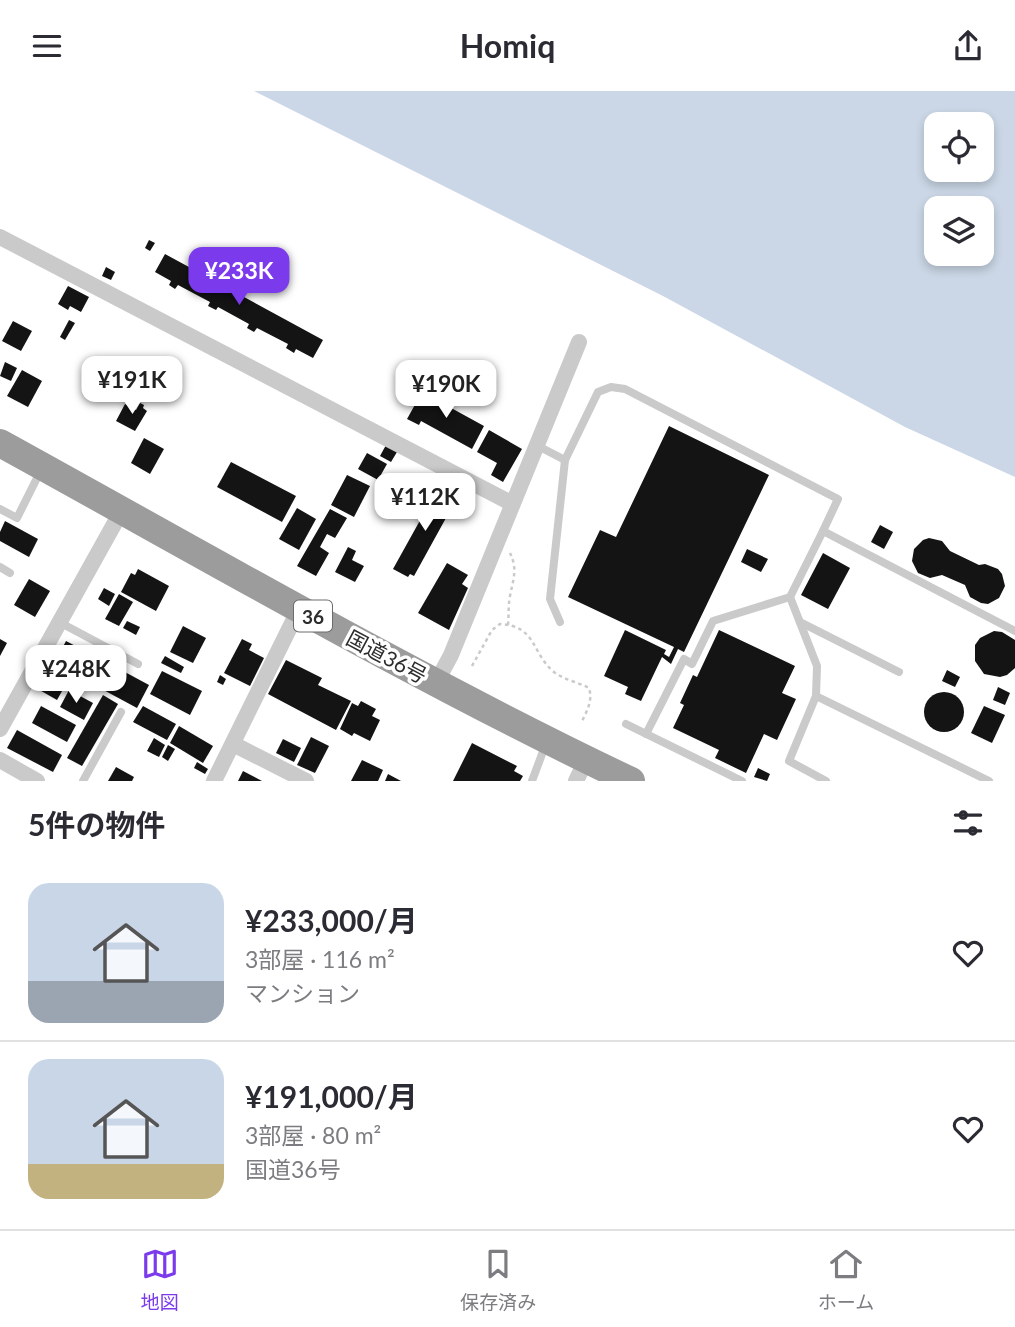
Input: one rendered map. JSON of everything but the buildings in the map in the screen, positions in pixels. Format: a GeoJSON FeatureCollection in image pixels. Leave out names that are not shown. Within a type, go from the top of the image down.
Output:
{"type":"FeatureCollection","features":[{"type":"Feature","properties":{"kind":"highway","name":"国道36号"},"geometry":{"type":"LineString","coordinates":[[0,443],[299,609],[547,740],[581,770],[631,781]]}},
{"type":"Feature","properties":{"kind":"street"},"geometry":{"type":"LineString","coordinates":[[0,237],[511,503]]}},
{"type":"Feature","properties":{"kind":"street"},"geometry":{"type":"LineString","coordinates":[[436,683],[451,655],[579,342]]}},
{"type":"Feature","properties":{"kind":"street"},"geometry":{"type":"LineString","coordinates":[[0,729],[122,510]]}},
{"type":"Feature","properties":{"kind":"street"},"geometry":{"type":"LineString","coordinates":[[215,781],[299,609]]}},
{"type":"Feature","properties":{"kind":"street"},"geometry":{"type":"LineString","coordinates":[[233,744],[306,781]]}},
{"type":"Feature","properties":{"kind":"street"},"geometry":{"type":"LineString","coordinates":[[0,760],[28,779]]}},
{"type":"Feature","properties":{"kind":"lane"},"geometry":{"type":"LineString","coordinates":[[561,622],[550,599],[565,460],[598,392],[611,387],[625,389],[838,499],[790,597],[713,621],[692,664],[684,659],[646,734]]}},
{"type":"Feature","properties":{"kind":"lane"},"geometry":{"type":"LineString","coordinates":[[536,445],[565,460]]}},
{"type":"Feature","properties":{"kind":"lane"},"geometry":{"type":"LineString","coordinates":[[0,509],[17,518],[43,467]]}},
{"type":"Feature","properties":{"kind":"lane"},"geometry":{"type":"LineString","coordinates":[[822,531],[1015,631]]}},
{"type":"Feature","properties":{"kind":"lane"},"geometry":{"type":"LineString","coordinates":[[0,568],[10,573]]}},
{"type":"Feature","properties":{"kind":"lane"},"geometry":{"type":"LineString","coordinates":[[790,597],[817,666],[816,696],[789,761],[816,779],[827,781]]}},
{"type":"Feature","properties":{"kind":"lane"},"geometry":{"type":"LineString","coordinates":[[800,621],[898,673]]}},
{"type":"Feature","properties":{"kind":"lane"},"geometry":{"type":"LineString","coordinates":[[59,622],[138,664]]}},
{"type":"Feature","properties":{"kind":"lane"},"geometry":{"type":"LineString","coordinates":[[816,696],[989,781]]}},
{"type":"Feature","properties":{"kind":"lane"},"geometry":{"type":"LineString","coordinates":[[83,781],[121,712]]}},
{"type":"Feature","properties":{"kind":"lane"},"geometry":{"type":"LineString","coordinates":[[626,723],[742,781]]}},
{"type":"Feature","properties":{"kind":"lane"},"geometry":{"type":"LineString","coordinates":[[532,781],[547,740]]}},
{"type":"Feature","properties":{"kind":"path"},"geometry":{"type":"LineString","coordinates":[[495,544],[510,553],[515,562],[509,599],[509,625]]}},
{"type":"Feature","properties":{"kind":"path"},"geometry":{"type":"LineString","coordinates":[[472,666],[492,630],[500,624],[524,631],[532,639],[544,662],[557,675],[589,688],[592,695],[590,705],[581,723]]}},
{"type":"Feature","properties":{"kind":"water"},"geometry":{"type":"Polygon","coordinates":[[[254,91],[1015,91],[1015,477],[905,427],[663,296],[254,91]]]}}]}
